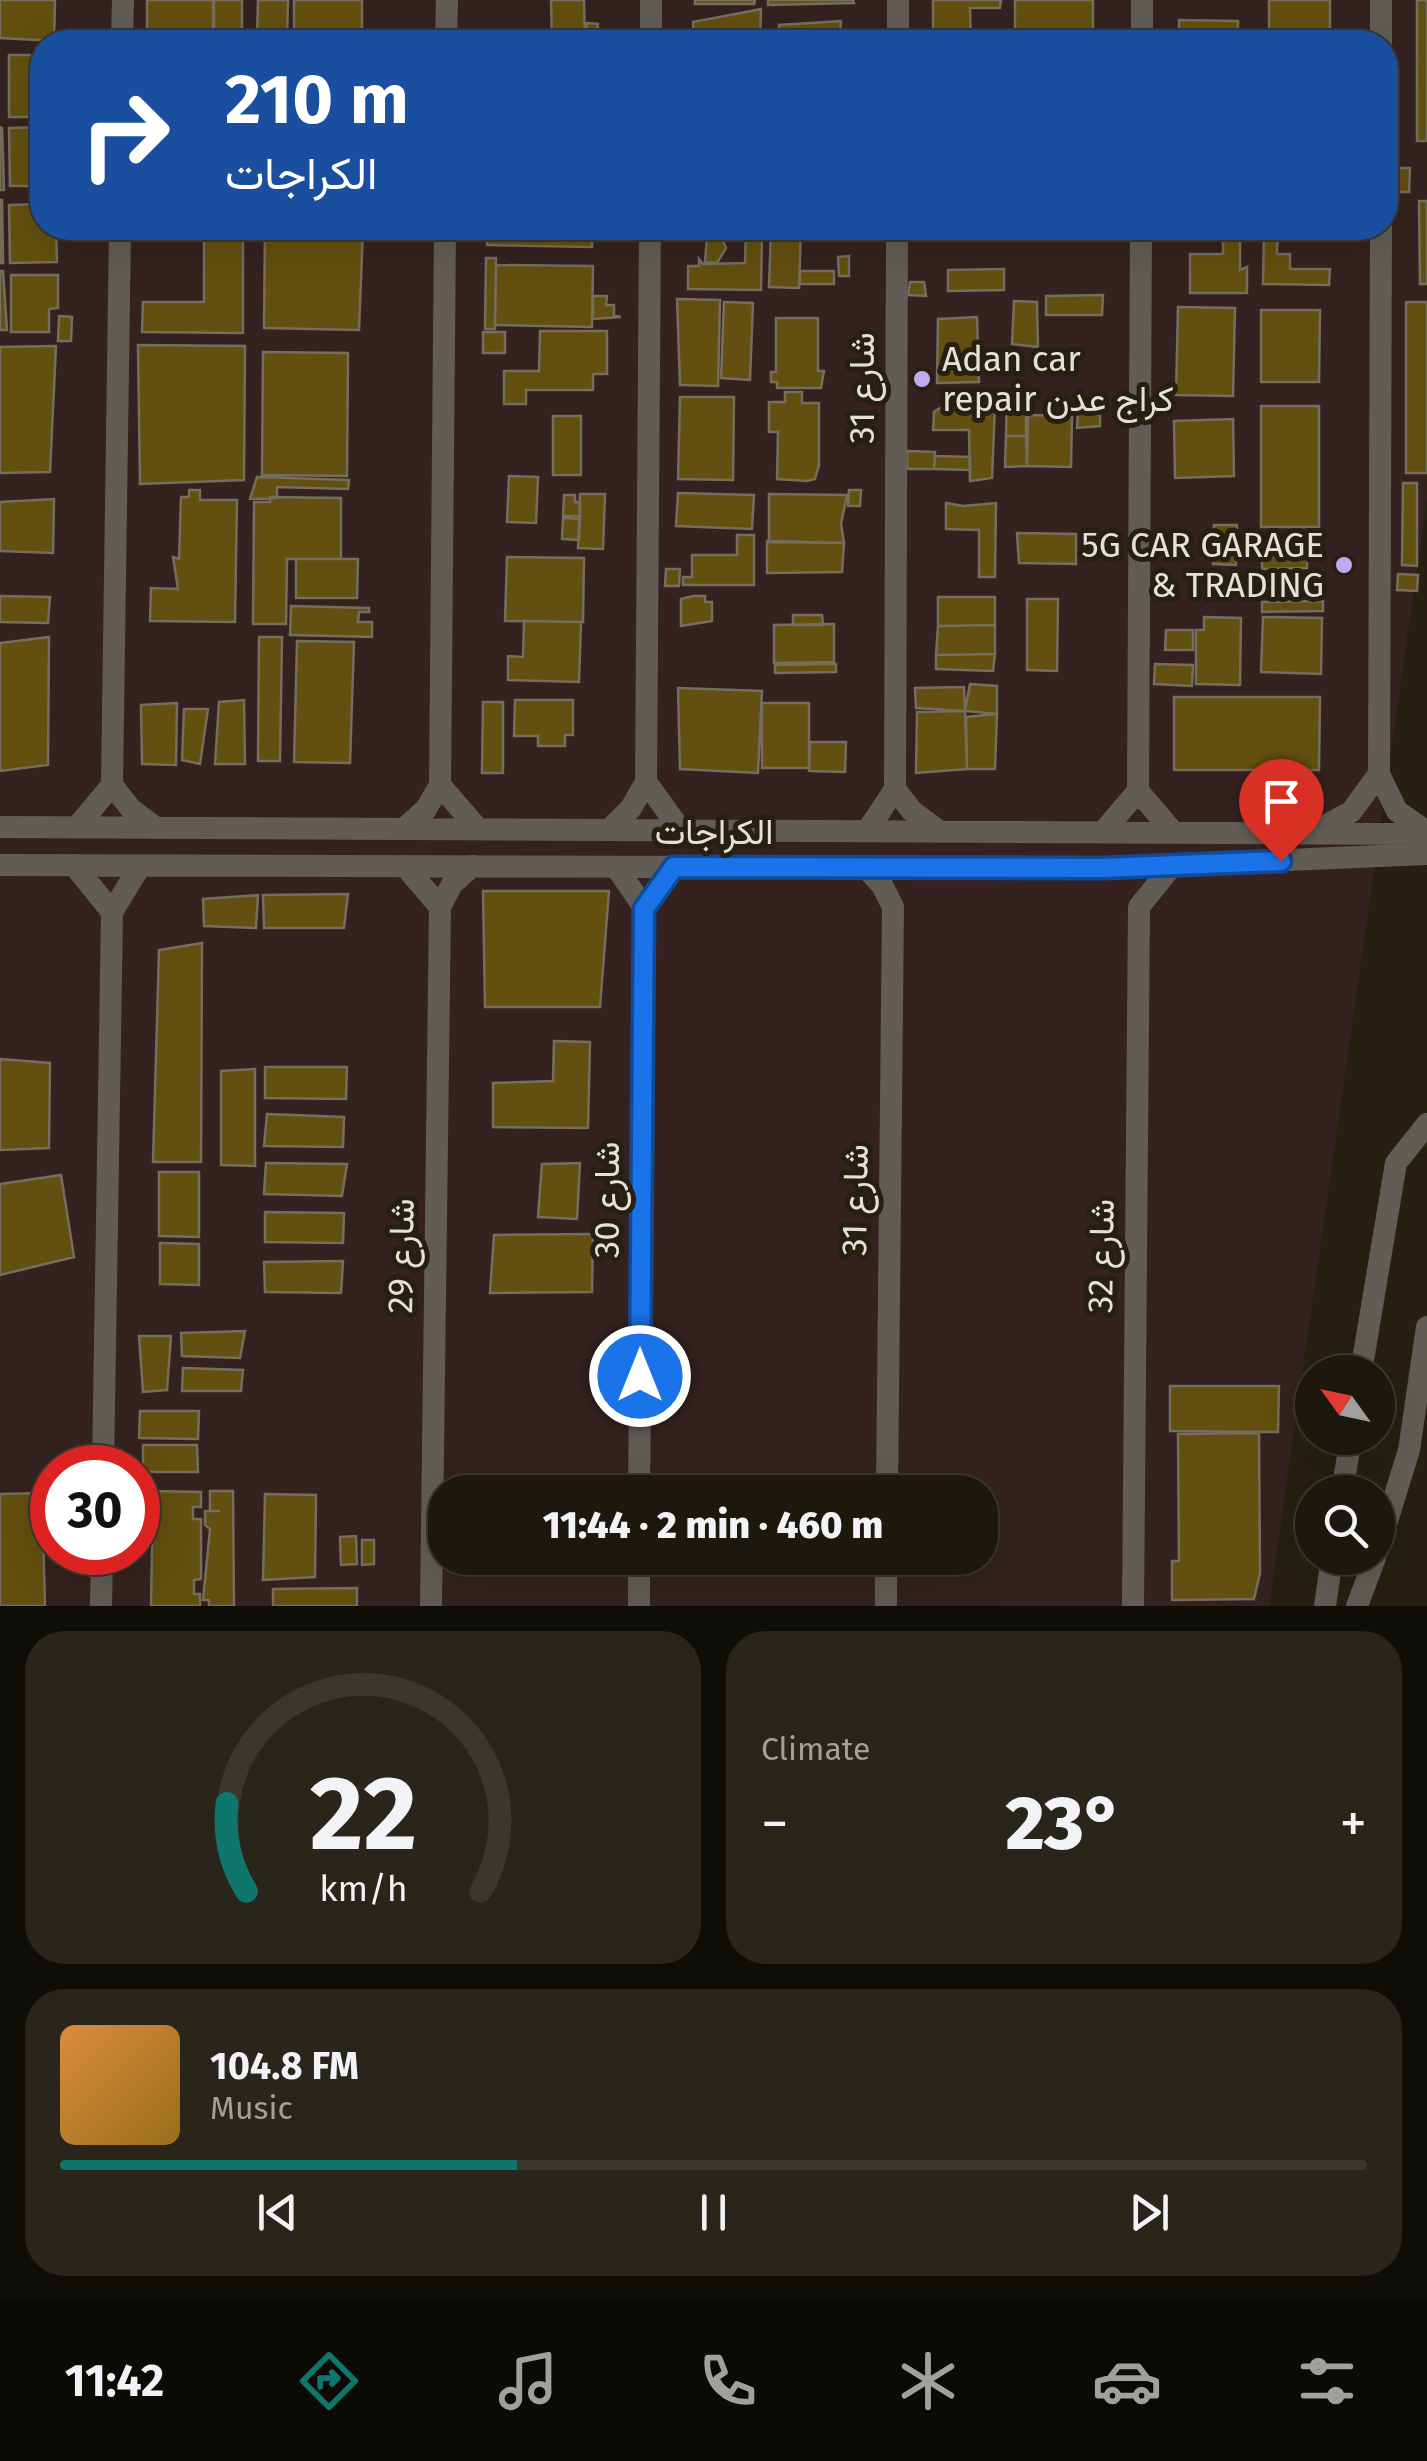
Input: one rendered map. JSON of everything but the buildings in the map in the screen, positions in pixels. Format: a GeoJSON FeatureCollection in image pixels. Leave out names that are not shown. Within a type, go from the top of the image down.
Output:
{"type":"FeatureCollection","features":[{"type":"Feature","properties":{"kind":"street"},"geometry":{"type":"LineString","coordinates":[[122,30],[123,0]]}},
{"type":"Feature","properties":{"kind":"street"},"geometry":{"type":"LineString","coordinates":[[446,30],[447,0]]}},
{"type":"Feature","properties":{"kind":"street"},"geometry":{"type":"LineString","coordinates":[[651,0],[651,30]]}},
{"type":"Feature","properties":{"kind":"street"},"geometry":{"type":"LineString","coordinates":[[898,0],[898,30]]}},
{"type":"Feature","properties":{"kind":"street"},"geometry":{"type":"LineString","coordinates":[[1142,0],[1142,30]]}},
{"type":"Feature","properties":{"kind":"street"},"geometry":{"type":"LineString","coordinates":[[1381,0],[1381,30]]}},
{"type":"Feature","properties":{"kind":"street"},"geometry":{"type":"LineString","coordinates":[[120,240],[112,785],[131,809],[155,826]]}},
{"type":"Feature","properties":{"kind":"street"},"geometry":{"type":"LineString","coordinates":[[405,828],[426,808],[440,785],[445,240]]}},
{"type":"Feature","properties":{"kind":"street"},"geometry":{"type":"LineString","coordinates":[[610,829],[631,808],[646,782],[650,240]]}},
{"type":"Feature","properties":{"kind":"street","name":"شارع 31"},"geometry":{"type":"LineString","coordinates":[[896,789],[897,240]]}},
{"type":"Feature","properties":{"kind":"street"},"geometry":{"type":"LineString","coordinates":[[1103,832],[1138,791],[1141,240]]}},
{"type":"Feature","properties":{"kind":"street"},"geometry":{"type":"LineString","coordinates":[[1380,240],[1380,774],[1397,811],[1427,833]]}},
{"type":"Feature","properties":{"kind":"street"},"geometry":{"type":"LineString","coordinates":[[1309,832],[1352,812],[1380,774]]}},
{"type":"Feature","properties":{"kind":"street"},"geometry":{"type":"LineString","coordinates":[[646,782],[680,829]]}},
{"type":"Feature","properties":{"kind":"street"},"geometry":{"type":"LineString","coordinates":[[76,827],[112,785]]}},
{"type":"Feature","properties":{"kind":"street"},"geometry":{"type":"LineString","coordinates":[[440,785],[478,829]]}},
{"type":"Feature","properties":{"kind":"street"},"geometry":{"type":"LineString","coordinates":[[867,831],[896,789],[912,811],[936,829]]}},
{"type":"Feature","properties":{"kind":"street"},"geometry":{"type":"LineString","coordinates":[[1138,791],[1174,832]]}},
{"type":"Feature","properties":{"kind":"street","name":"الكراجات"},"geometry":{"type":"LineString","coordinates":[[0,827],[1427,833]]}},
{"type":"Feature","properties":{"kind":"street","name":"الكراجات"},"geometry":{"type":"LineString","coordinates":[[0,865],[1103,868],[1427,854]]}},
{"type":"Feature","properties":{"kind":"street"},"geometry":{"type":"LineString","coordinates":[[74,865],[112,912]]}},
{"type":"Feature","properties":{"kind":"street"},"geometry":{"type":"LineString","coordinates":[[103,1445],[112,912],[140,866]]}},
{"type":"Feature","properties":{"kind":"street"},"geometry":{"type":"LineString","coordinates":[[404,866],[440,907],[452,884],[472,866]]}},
{"type":"Feature","properties":{"kind":"street"},"geometry":{"type":"LineString","coordinates":[[616,867],[644,909],[674,867]]}},
{"type":"Feature","properties":{"kind":"street"},"geometry":{"type":"LineString","coordinates":[[1103,868],[1124,885],[1140,906],[1172,867]]}},
{"type":"Feature","properties":{"kind":"street"},"geometry":{"type":"LineString","coordinates":[[865,868],[882,885],[893,907]]}},
{"type":"Feature","properties":{"kind":"street"},"geometry":{"type":"LineString","coordinates":[[893,907],[908,884],[931,868]]}},
{"type":"Feature","properties":{"kind":"street","name":"شارع 32"},"geometry":{"type":"LineString","coordinates":[[1133,1606],[1140,906]]}},
{"type":"Feature","properties":{"kind":"street","name":"شارع 29"},"geometry":{"type":"LineString","coordinates":[[432,1606],[440,907]]}},
{"type":"Feature","properties":{"kind":"street","name":"شارع 31"},"geometry":{"type":"LineString","coordinates":[[887,1475],[893,907]]}},
{"type":"Feature","properties":{"kind":"street","name":"شارع 30"},"geometry":{"type":"LineString","coordinates":[[640,1475],[644,909]]}},
{"type":"Feature","properties":{"kind":"street"},"geometry":{"type":"LineString","coordinates":[[1364,1355],[1396,1163],[1427,1124]]}},
{"type":"Feature","properties":{"kind":"street"},"geometry":{"type":"LineString","coordinates":[[1395,1495],[1409,1450],[1427,1328]]}},
{"type":"Feature","properties":{"kind":"street"},"geometry":{"type":"LineString","coordinates":[[101,1606],[102,1575]]}},
{"type":"Feature","properties":{"kind":"street"},"geometry":{"type":"LineString","coordinates":[[638,1606],[639,1575]]}},
{"type":"Feature","properties":{"kind":"street"},"geometry":{"type":"LineString","coordinates":[[886,1575],[886,1606]]}},
{"type":"Feature","properties":{"kind":"street"},"geometry":{"type":"LineString","coordinates":[[1325,1606],[1330,1575]]}},
{"type":"Feature","properties":{"kind":"street"},"geometry":{"type":"LineString","coordinates":[[1357,1606],[1369,1575]]}},
{"type":"Feature","properties":{"kind":"shaded area"},"geometry":{"type":"Polygon","coordinates":[[[0,0],[1427,0],[1427,499],[1305,1355],[1295,1355],[1295,1424],[1269,1606],[0,1606],[0,0]]]}},
{"type":"Feature","properties":{"kind":"place","name":"Adan car repair كراج عدن"},"geometry":{"type":"Point","coordinates":[922,379]}},
{"type":"Feature","properties":{"kind":"place","name":"5G CAR GARAGE & TRADING"},"geometry":{"type":"Point","coordinates":[1344,565]}},
{"type":"Feature","properties":{"kind":"route"},"geometry":{"type":"LineString","coordinates":[[640,1376],[644,909],[674,867],[1103,868],[1281,861]]}}]}
